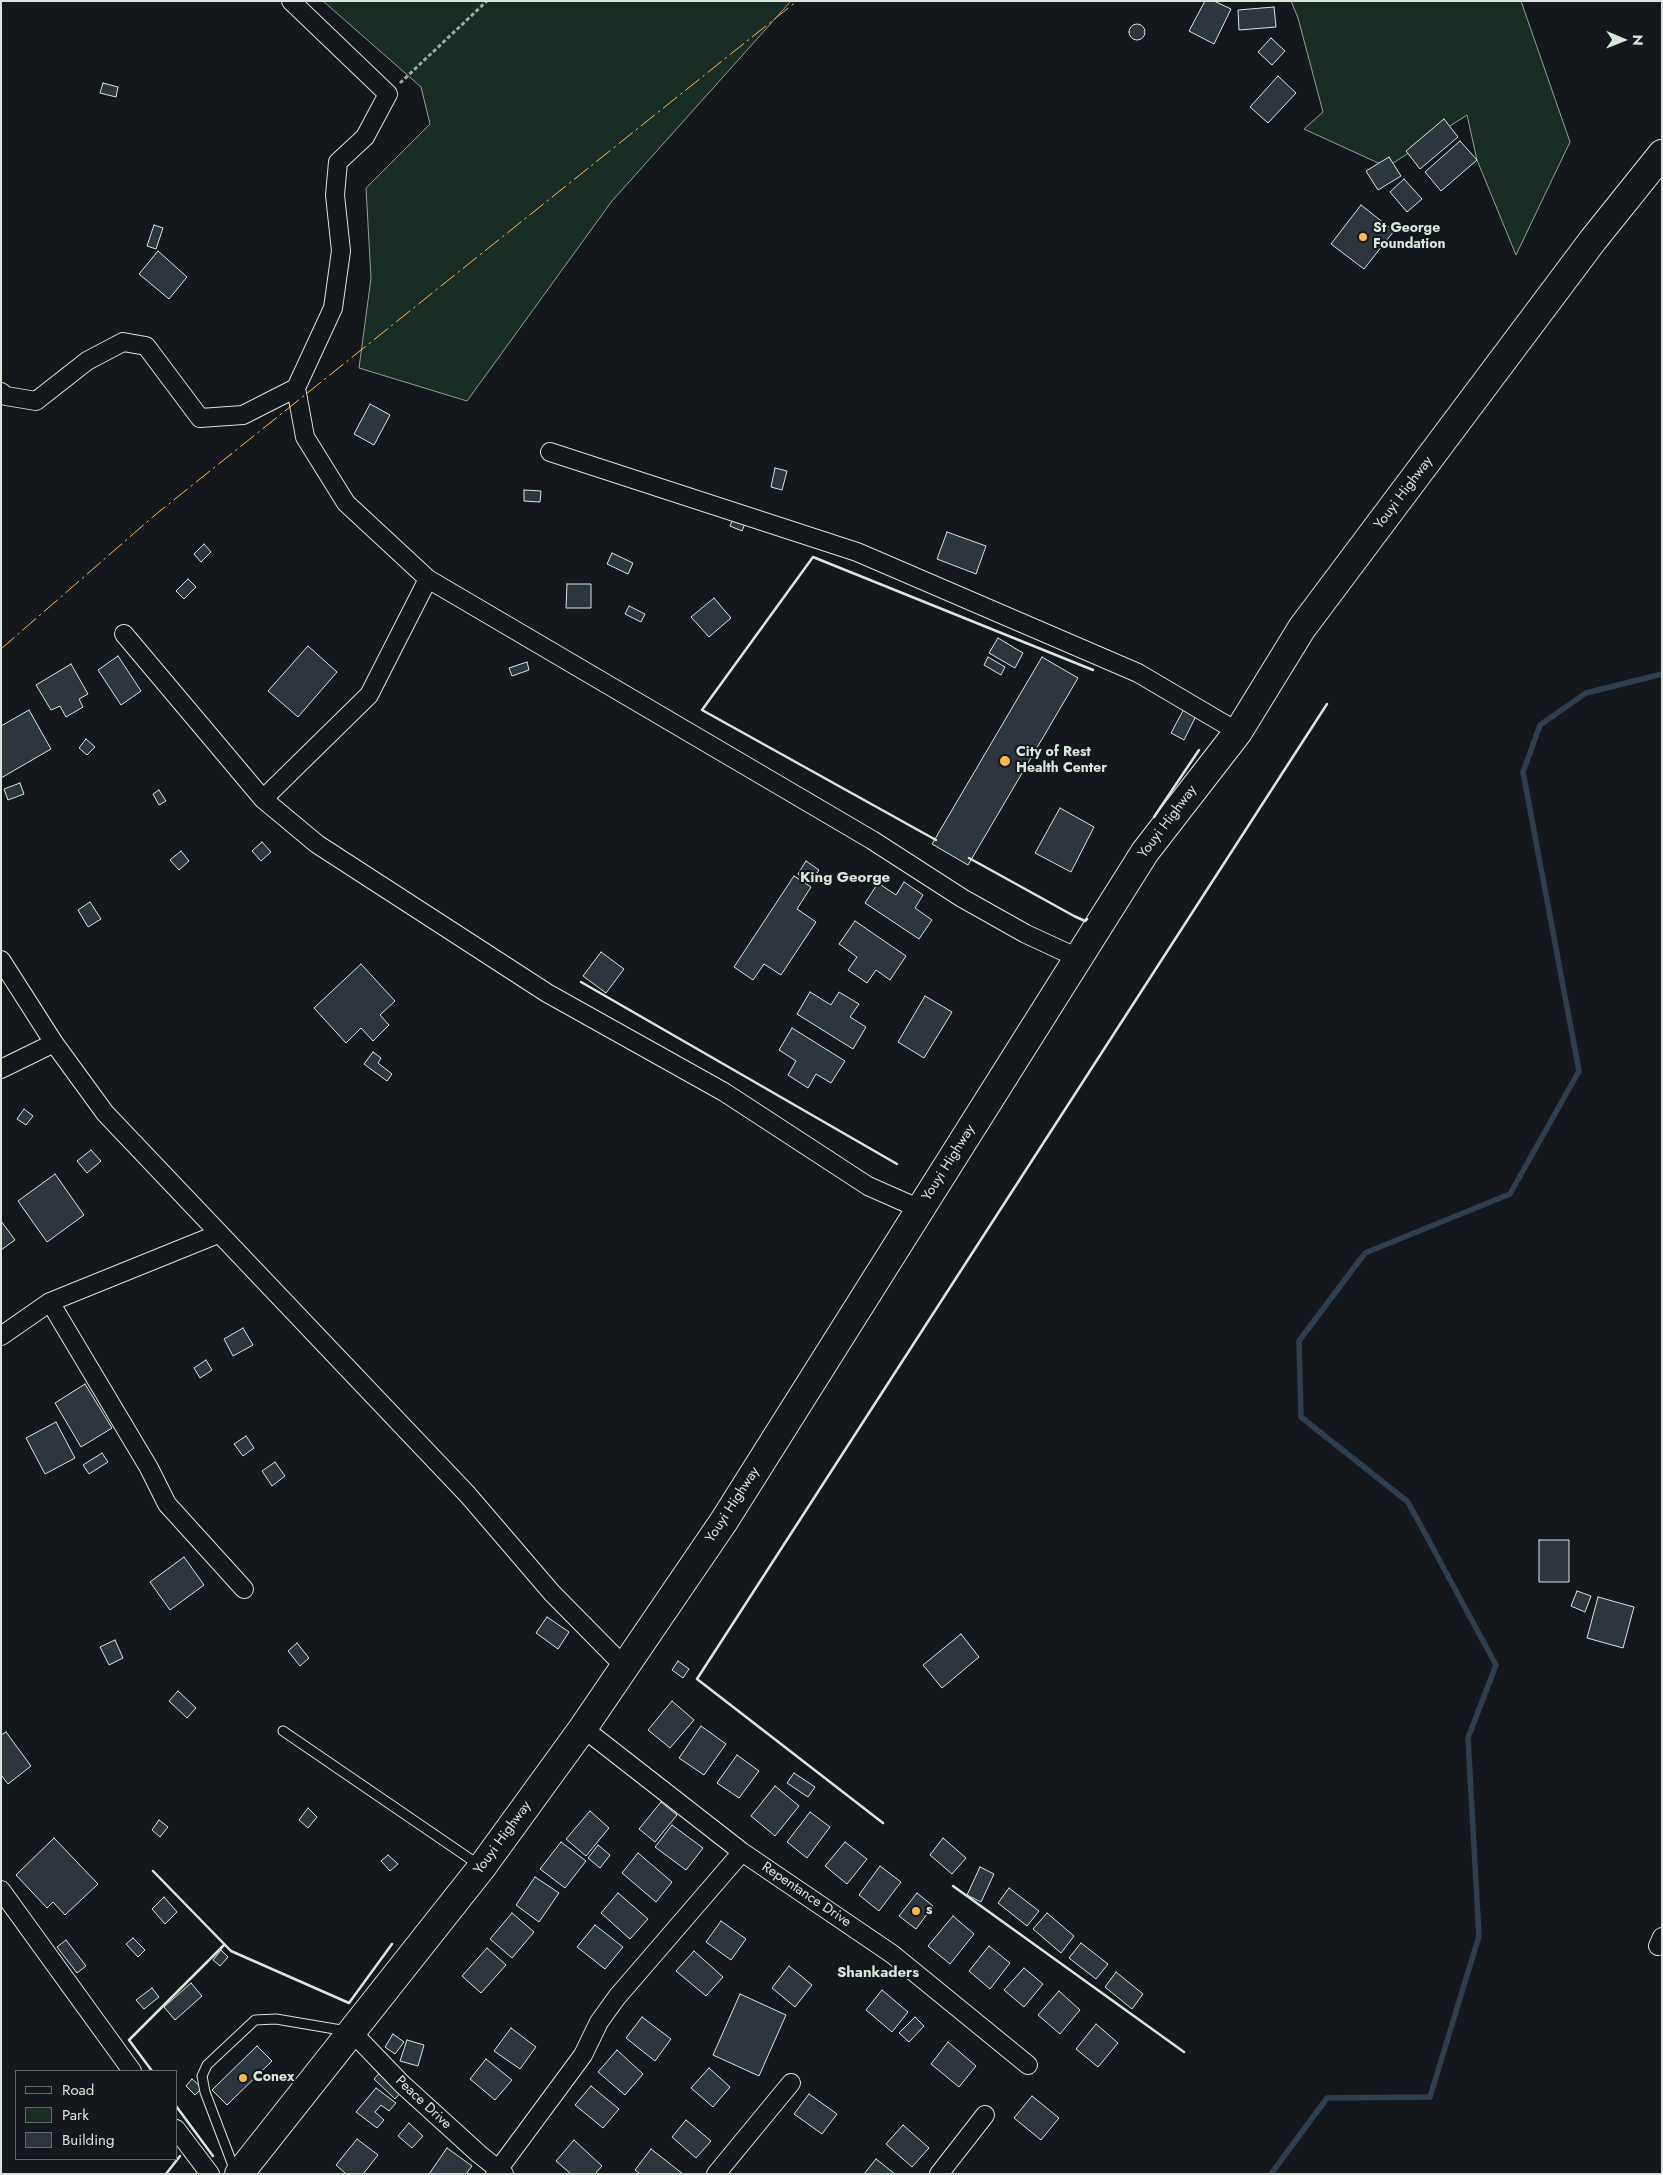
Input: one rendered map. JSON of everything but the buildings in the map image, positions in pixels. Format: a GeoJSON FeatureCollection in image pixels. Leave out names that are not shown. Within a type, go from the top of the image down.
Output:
{"type":"FeatureCollection","features":[{"type":"Feature","properties":{"kind":"main road","name":"Youyi Highway"},"geometry":{"type":"LineString","coordinates":[[238,2174],[482,1867],[583,1728],[724,1522],[1145,852],[1238,732],[1302,628],[1593,240],[1662,154]]}},
{"type":"Feature","properties":{"kind":"street"},"geometry":{"type":"LineString","coordinates":[[291,1],[388,94],[365,137],[338,162],[336,195],[342,251],[333,308],[296,388],[305,437],[346,503],[428,579],[872,840],[962,898],[1026,934],[1078,958]]}},
{"type":"Feature","properties":{"kind":"street"},"geometry":{"type":"LineString","coordinates":[[1,392],[6,396],[36,401],[87,361],[123,342],[146,346],[200,418],[243,415],[296,388]]}},
{"type":"Feature","properties":{"kind":"street"},"geometry":{"type":"LineString","coordinates":[[550,452],[857,552],[1138,673],[1238,732]]}},
{"type":"Feature","properties":{"kind":"street"},"geometry":{"type":"LineString","coordinates":[[263,799],[369,695],[428,579]]}},
{"type":"Feature","properties":{"kind":"street"},"geometry":{"type":"LineString","coordinates":[[124,634],[263,799],[316,844],[547,993],[724,1092],[868,1186],[920,1210]]}},
{"type":"Feature","properties":{"kind":"street"},"geometry":{"type":"LineString","coordinates":[[1,960],[54,1043],[105,1113],[468,1495],[552,1593],[624,1666]]}},
{"type":"Feature","properties":{"kind":"street"},"geometry":{"type":"LineString","coordinates":[[1,1069],[54,1043]]}},
{"type":"Feature","properties":{"kind":"street"},"geometry":{"type":"LineString","coordinates":[[1,1336],[50,1302],[218,1234]]}},
{"type":"Feature","properties":{"kind":"street"},"geometry":{"type":"LineString","coordinates":[[50,1302],[148,1468],[167,1504],[244,1589]]}},
{"type":"Feature","properties":{"kind":"street","name":"Repentance Drive"},"geometry":{"type":"LineString","coordinates":[[583,1728],[742,1852],[892,1954],[1028,2064]]}},
{"type":"Feature","properties":{"kind":"street"},"geometry":{"type":"LineString","coordinates":[[499,2172],[583,2055],[599,2022],[617,1998],[742,1852]]}},
{"type":"Feature","properties":{"kind":"street"},"geometry":{"type":"LineString","coordinates":[[1,1890],[131,2070]]}},
{"type":"Feature","properties":{"kind":"street","name":"Peace Drive"},"geometry":{"type":"LineString","coordinates":[[352,2032],[402,2084],[499,2172]]}},
{"type":"Feature","properties":{"kind":"street"},"geometry":{"type":"LineString","coordinates":[[716,2174],[791,2083]]}},
{"type":"Feature","properties":{"kind":"street"},"geometry":{"type":"LineString","coordinates":[[939,2174],[986,2115]]}},
{"type":"Feature","properties":{"kind":"street"},"geometry":{"type":"LineString","coordinates":[[178,2132],[210,2174]]}},
{"type":"Feature","properties":{"kind":"lane"},"geometry":{"type":"LineString","coordinates":[[283,1731],[482,1867]]}},
{"type":"Feature","properties":{"kind":"lane"},"geometry":{"type":"LineString","coordinates":[[238,2174],[205,2092],[202,2076],[207,2065],[256,2020],[276,2019],[352,2032]]}},
{"type":"Feature","properties":{"kind":"path"},"geometry":{"type":"LineString","coordinates":[[388,94],[487,1]]}},
{"type":"Feature","properties":{"kind":"green space"},"geometry":{"type":"Polygon","coordinates":[[[323,1],[791,1],[612,201],[467,401],[359,368],[371,278],[366,188],[430,124],[421,87],[323,1]]]}},
{"type":"Feature","properties":{"kind":"green space"},"geometry":{"type":"Polygon","coordinates":[[[1291,1],[1521,1],[1570,142],[1516,255],[1477,160],[1467,115],[1387,167],[1304,129],[1323,112],[1298,18],[1291,1]]]}},
{"type":"Feature","properties":{"kind":"waterway"},"geometry":{"type":"LineString","coordinates":[[1271,2174],[1327,2098],[1430,2097],[1479,1936],[1468,1738],[1496,1665],[1408,1502],[1301,1417],[1299,1341],[1365,1253],[1510,1194],[1579,1071],[1523,772],[1540,725],[1586,693],[1662,674]]}},
{"type":"Feature","properties":{"kind":"wall"},"geometry":{"type":"LineString","coordinates":[[936,840],[702,710],[813,557],[1093,670]]}},
{"type":"Feature","properties":{"kind":"wall"},"geometry":{"type":"LineString","coordinates":[[883,1823],[697,1679],[1327,704]]}},
{"type":"Feature","properties":{"kind":"wall"},"geometry":{"type":"LineString","coordinates":[[1154,817],[1199,750]]}},
{"type":"Feature","properties":{"kind":"wall"},"geometry":{"type":"LineString","coordinates":[[969,858],[1074,916],[1085,921],[1087,919]]}},
{"type":"Feature","properties":{"kind":"wall"},"geometry":{"type":"LineString","coordinates":[[581,982],[897,1164]]}},
{"type":"Feature","properties":{"kind":"wall"},"geometry":{"type":"LineString","coordinates":[[153,1871],[231,1951],[349,2003],[392,1944]]}},
{"type":"Feature","properties":{"kind":"wall"},"geometry":{"type":"LineString","coordinates":[[953,1886],[1184,2052]]}},
{"type":"Feature","properties":{"kind":"wall"},"geometry":{"type":"LineString","coordinates":[[151,2070],[129,2040],[224,1945]]}},
{"type":"Feature","properties":{"kind":"wall"},"geometry":{"type":"LineString","coordinates":[[178,2109],[213,2156]]}},
{"type":"Feature","properties":{"kind":"wall"},"geometry":{"type":"LineString","coordinates":[[166,2174],[177,2160]]}},
{"type":"Feature","properties":{"kind":"power"},"geometry":{"type":"LineString","coordinates":[[1,649],[155,515],[797,1]]}},
{"type":"Feature","properties":{"kind":"place","name":"St George Foundation"},"geometry":{"type":"Point","coordinates":[1363,237]}},
{"type":"Feature","properties":{"kind":"place","name":"City of Rest Health Center"},"geometry":{"type":"Point","coordinates":[1005,761]}},
{"type":"Feature","properties":{"kind":"place","name":"s"},"geometry":{"type":"Point","coordinates":[916,1911]}},
{"type":"Feature","properties":{"kind":"place","name":"Conex"},"geometry":{"type":"Point","coordinates":[243,2078]}},
{"type":"Feature","properties":{"kind":"district","name":"King George"},"geometry":{"type":"Point","coordinates":[845,878]}},
{"type":"Feature","properties":{"kind":"district","name":"Shankaders"},"geometry":{"type":"Point","coordinates":[878,1973]}}]}
